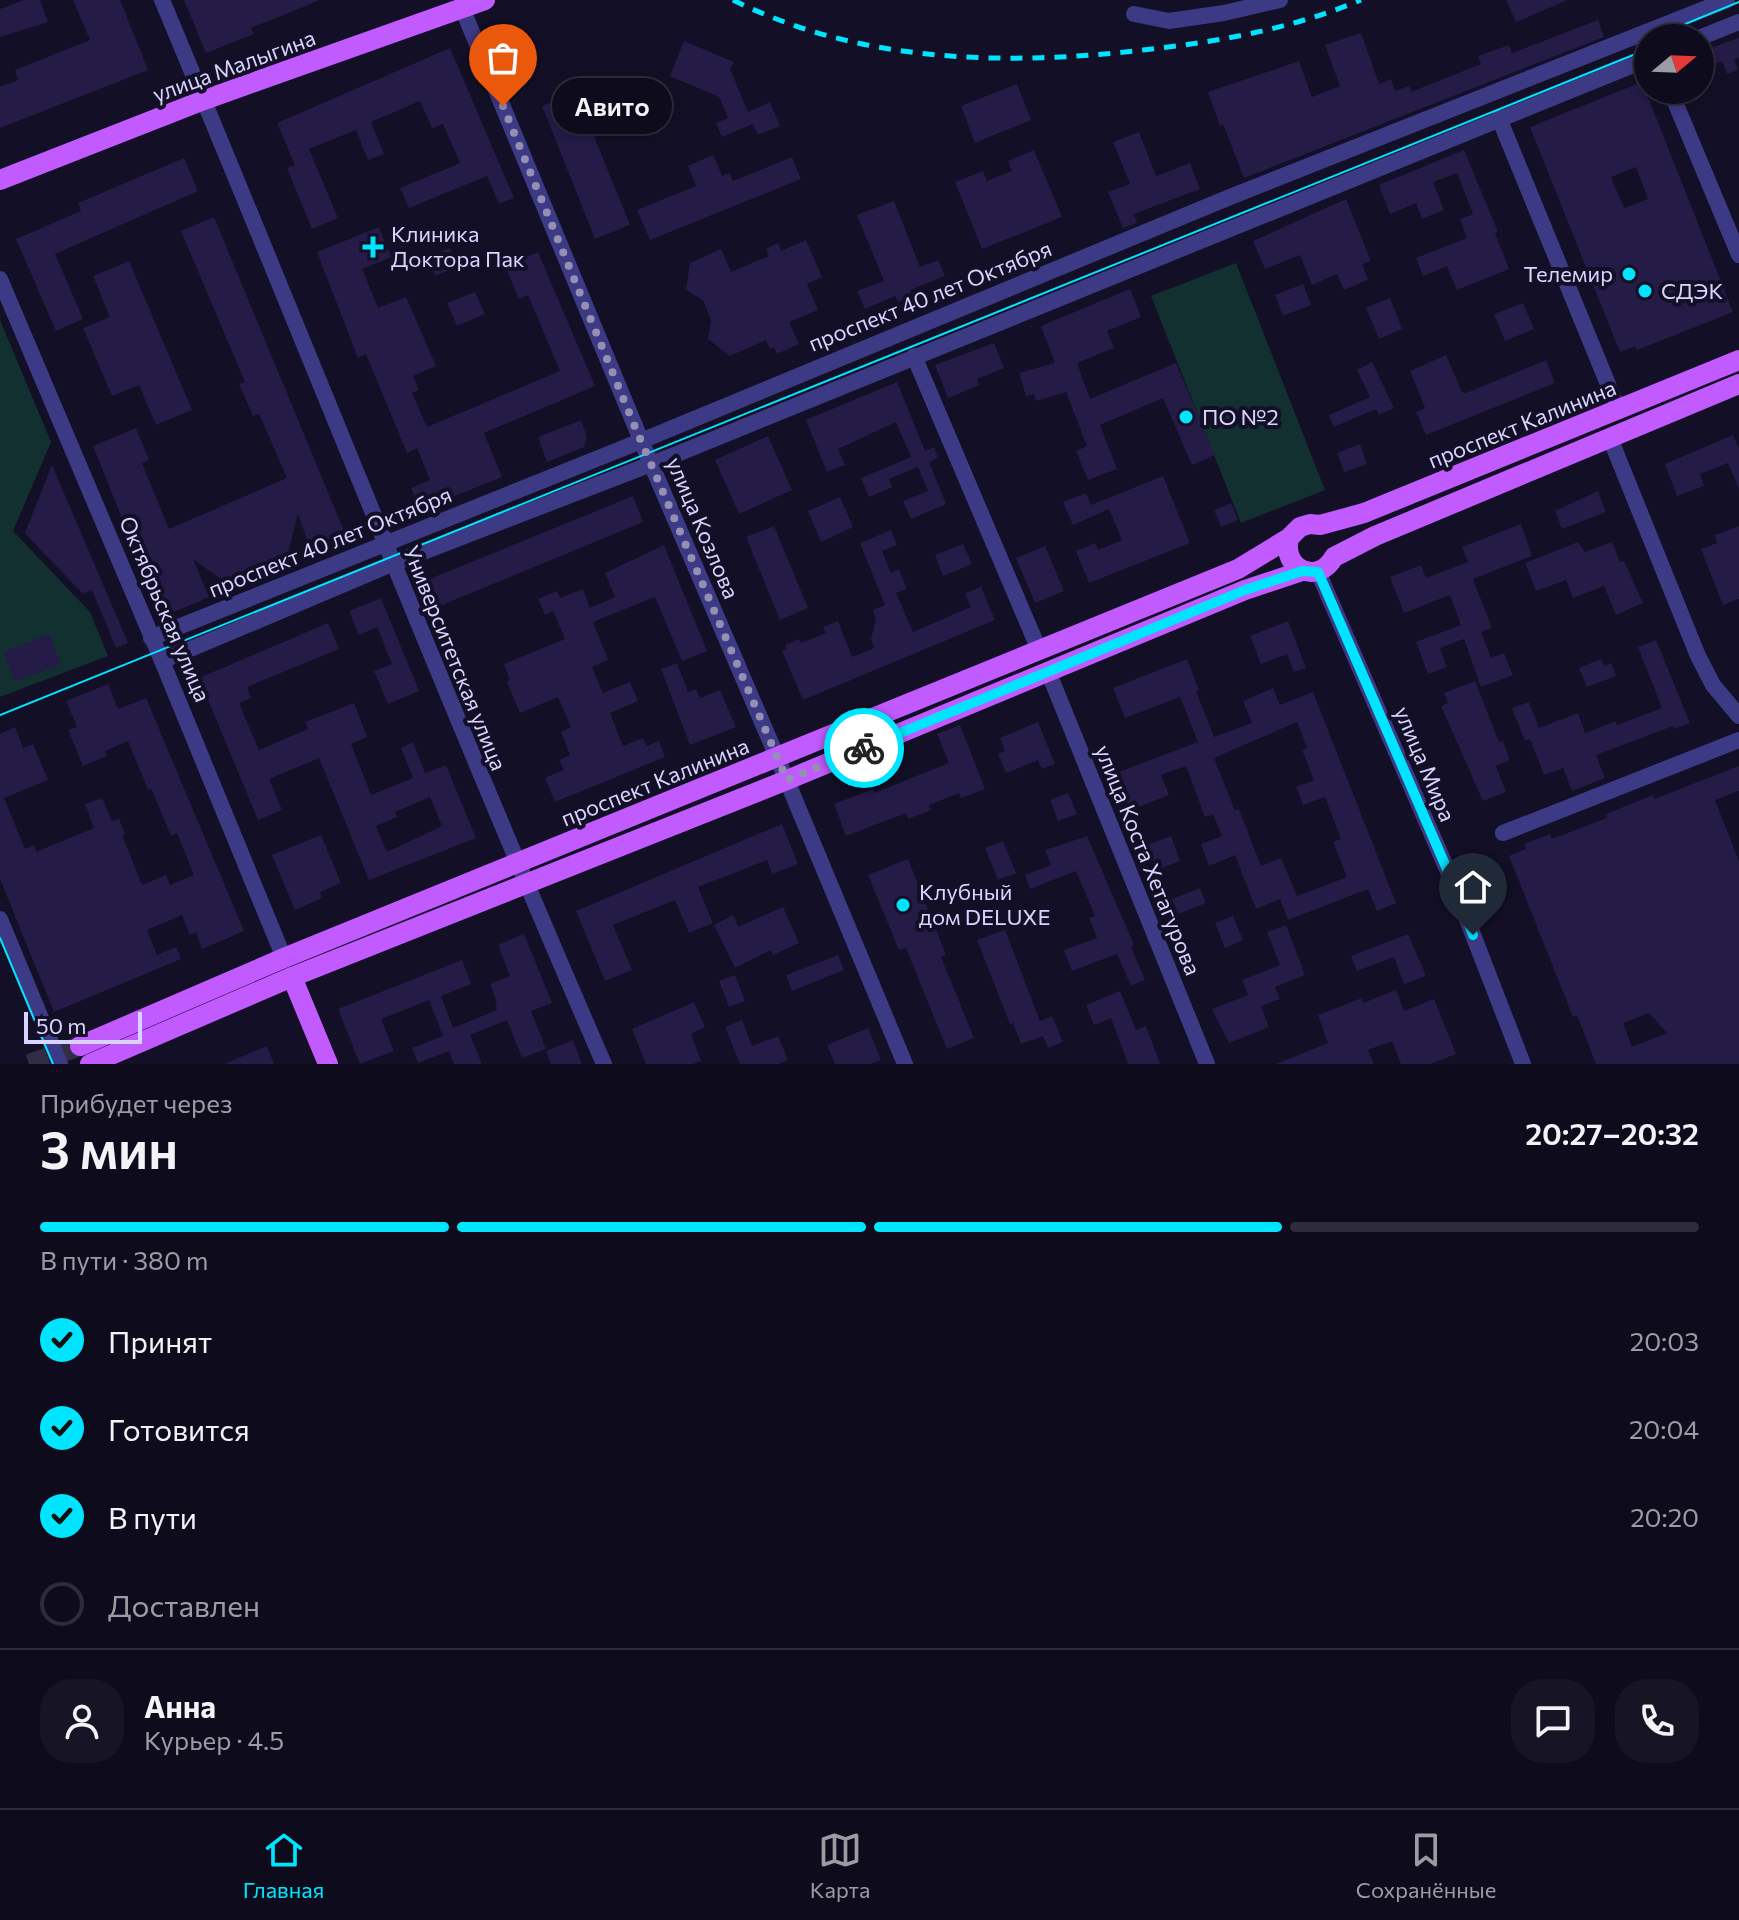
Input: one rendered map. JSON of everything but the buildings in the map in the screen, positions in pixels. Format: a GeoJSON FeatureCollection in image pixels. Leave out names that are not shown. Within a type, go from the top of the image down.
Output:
{"type":"FeatureCollection","features":[{"type":"Feature","properties":{"kind":"main road","name":"улица Малыгина"},"geometry":{"type":"LineString","coordinates":[[0,180],[204,100],[485,0]]}},
{"type":"Feature","properties":{"kind":"main road","name":"проспект Калинина"},"geometry":{"type":"LineString","coordinates":[[85,1055],[288,968],[517,864],[1238,569],[1289,538],[1300,527],[1364,513],[1739,360]]}},
{"type":"Feature","properties":{"kind":"main road","name":"проспект Калинина"},"geometry":{"type":"LineString","coordinates":[[288,968],[526,884],[787,780],[1245,590],[1331,564],[1334,557],[1375,536],[1739,384]]}},
{"type":"Feature","properties":{"kind":"main road"},"geometry":{"type":"LineString","coordinates":[[1320,525],[1332,535],[1334,557]]}},
{"type":"Feature","properties":{"kind":"main road"},"geometry":{"type":"LineString","coordinates":[[1289,538],[1287,546],[1291,561],[1310,571]]}},
{"type":"Feature","properties":{"kind":"main road","name":"Октябрьская улица"},"geometry":{"type":"LineString","coordinates":[[288,968],[328,1064]]}},
{"type":"Feature","properties":{"kind":"street","name":"Университетская улица"},"geometry":{"type":"LineString","coordinates":[[162,0],[392,564],[604,1064]]}},
{"type":"Feature","properties":{"kind":"street"},"geometry":{"type":"LineString","coordinates":[[1134,14],[1169,21],[1280,0]]}},
{"type":"Feature","properties":{"kind":"street","name":"проспект 40 лет Октября"},"geometry":{"type":"LineString","coordinates":[[151,638],[641,441],[1230,197],[1727,0]]}},
{"type":"Feature","properties":{"kind":"street","name":"улица Козлова"},"geometry":{"type":"LineString","coordinates":[[462,8],[641,441],[905,1064]]}},
{"type":"Feature","properties":{"kind":"street"},"geometry":{"type":"LineString","coordinates":[[1714,32],[1739,22]]}},
{"type":"Feature","properties":{"kind":"street","name":"проспект 40 лет Октября"},"geometry":{"type":"LineString","coordinates":[[162,661],[392,564],[652,464],[1634,65]]}},
{"type":"Feature","properties":{"kind":"street"},"geometry":{"type":"LineString","coordinates":[[1676,104],[1739,255]]}},
{"type":"Feature","properties":{"kind":"street"},"geometry":{"type":"LineString","coordinates":[[1499,118],[1619,411]]}},
{"type":"Feature","properties":{"kind":"street","name":"Октябрьская улица"},"geometry":{"type":"LineString","coordinates":[[0,279],[288,968]]}},
{"type":"Feature","properties":{"kind":"street"},"geometry":{"type":"LineString","coordinates":[[914,356],[1039,650]]}},
{"type":"Feature","properties":{"kind":"street"},"geometry":{"type":"LineString","coordinates":[[1610,438],[1698,656],[1713,685],[1739,716]]}},
{"type":"Feature","properties":{"kind":"street","name":"улица Мира"},"geometry":{"type":"LineString","coordinates":[[1310,571],[1453,883],[1523,1064]]}},
{"type":"Feature","properties":{"kind":"street","name":"улица Коста Хетагурова"},"geometry":{"type":"LineString","coordinates":[[1048,671],[1207,1064]]}},
{"type":"Feature","properties":{"kind":"street"},"geometry":{"type":"LineString","coordinates":[[1503,833],[1739,740]]}},
{"type":"Feature","properties":{"kind":"street"},"geometry":{"type":"LineString","coordinates":[[0,919],[60,1064]]}},
{"type":"Feature","properties":{"kind":"green space"},"geometry":{"type":"Polygon","coordinates":[[[1236,263],[1325,490],[1241,523],[1151,296],[1236,263]]]}},
{"type":"Feature","properties":{"kind":"green space"},"geometry":{"type":"Polygon","coordinates":[[[0,320],[51,442],[13,531],[90,612],[108,656],[0,697],[0,320]]]}},
{"type":"Feature","properties":{"kind":"tunnel"},"geometry":{"type":"LineString","coordinates":[[29,1064],[80,1046]]}},
{"type":"Feature","properties":{"kind":"tram line"},"geometry":{"type":"LineString","coordinates":[[1685,24],[1739,2]]}},
{"type":"Feature","properties":{"kind":"tram line"},"geometry":{"type":"LineString","coordinates":[[0,715],[1634,55]]}},
{"type":"Feature","properties":{"kind":"tram line"},"geometry":{"type":"LineString","coordinates":[[0,938],[53,1064]]}},
{"type":"Feature","properties":{"kind":"railway"},"geometry":{"type":"LineString","coordinates":[[733,0],[781,21],[831,37],[882,48],[986,58],[1091,55],[1198,43],[1308,19],[1361,0]]}},
{"type":"Feature","properties":{"kind":"way so far"},"geometry":{"type":"LineString","coordinates":[[503,106],[635,427],[787,780],[864,748]]}},
{"type":"Feature","properties":{"kind":"place","name":"Авито"},"geometry":{"type":"Point","coordinates":[503,106]}},
{"type":"Feature","properties":{"kind":"place","name":"Клиника Доктора Пак"},"geometry":{"type":"Point","coordinates":[373,247]}},
{"type":"Feature","properties":{"kind":"place","name":"Телемир"},"geometry":{"type":"Point","coordinates":[1629,274]}},
{"type":"Feature","properties":{"kind":"place","name":"СДЭК"},"geometry":{"type":"Point","coordinates":[1645,291]}},
{"type":"Feature","properties":{"kind":"place","name":"ПО №2"},"geometry":{"type":"Point","coordinates":[1186,417]}},
{"type":"Feature","properties":{"kind":"place","name":"Клубный дом DELUXE"},"geometry":{"type":"Point","coordinates":[903,905]}},
{"type":"Feature","properties":{"kind":"route"},"geometry":{"type":"LineString","coordinates":[[864,748],[1245,590],[1302,571],[1318,572],[1473,935]]}}]}
